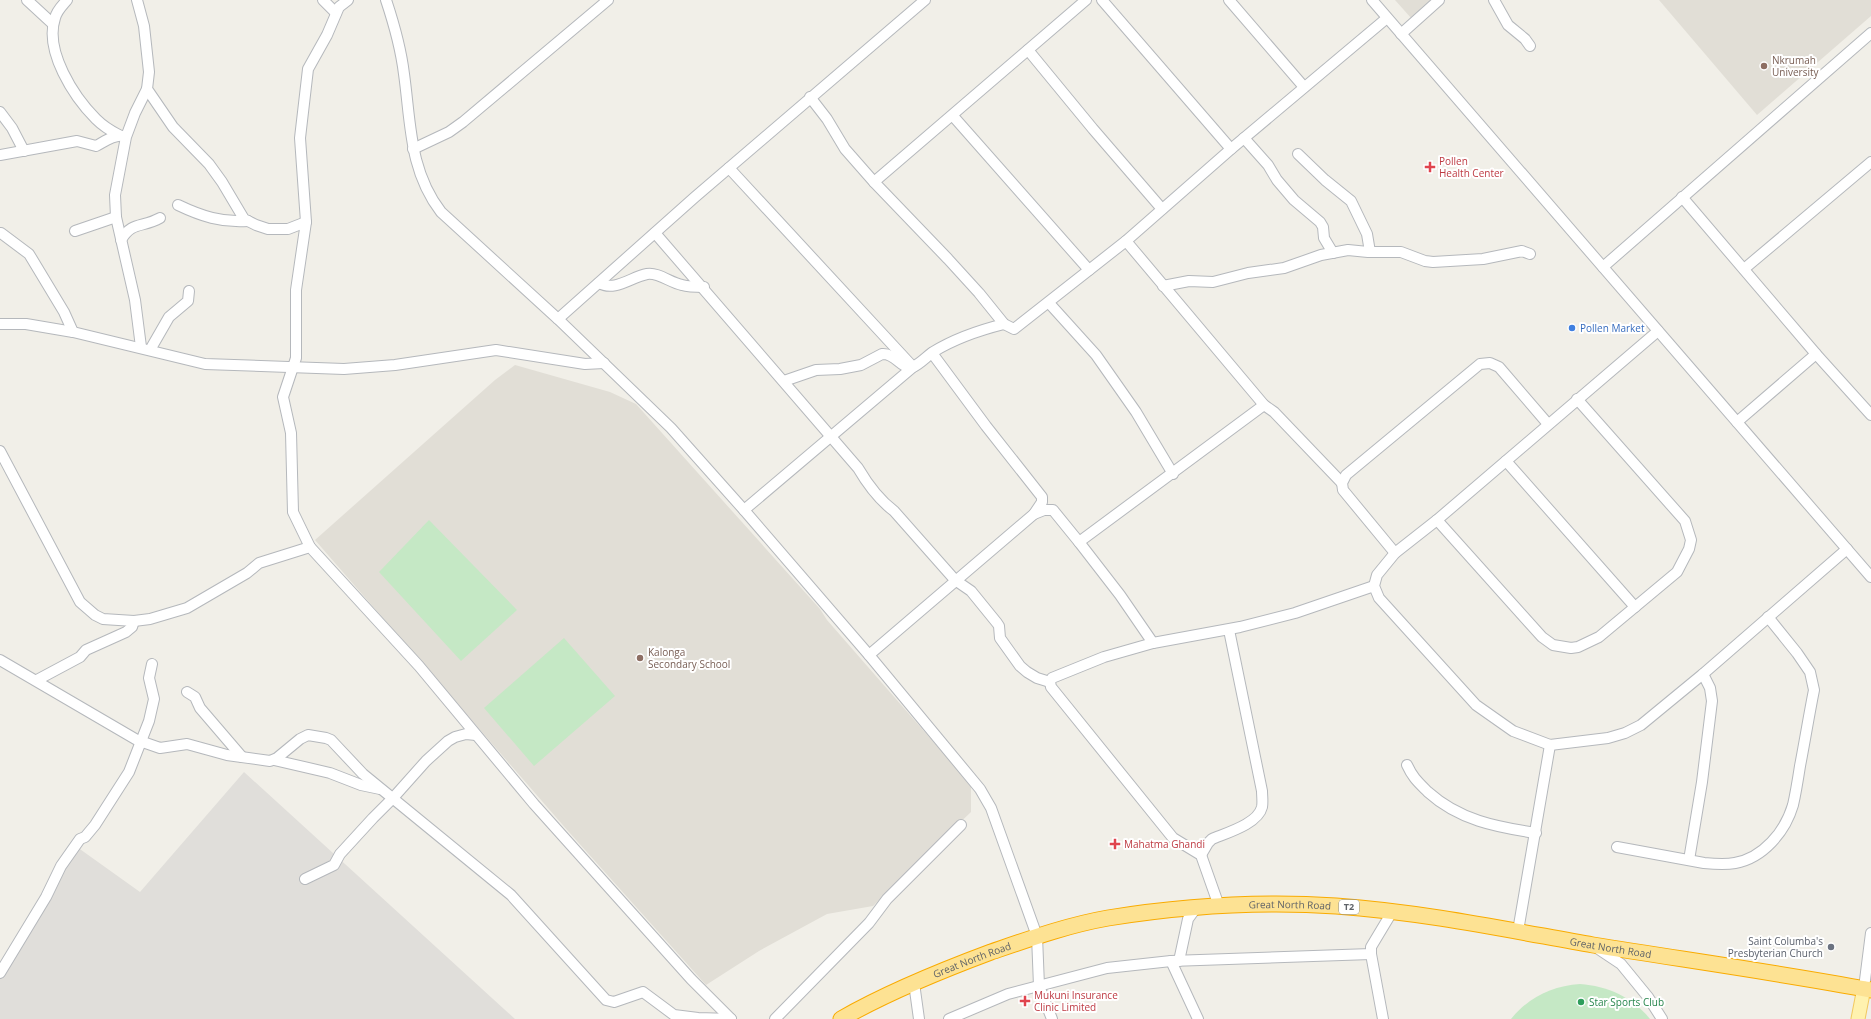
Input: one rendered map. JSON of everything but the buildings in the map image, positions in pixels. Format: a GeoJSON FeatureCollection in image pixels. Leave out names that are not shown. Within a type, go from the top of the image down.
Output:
{"type":"FeatureCollection","features":[{"type":"Feature","properties":{"kind":"highway","name":"Great North Road"},"geometry":{"type":"LineString","coordinates":[[841,1019],[914,983],[970,960],[1037,936],[1107,918],[1219,906],[1302,904],[1392,912],[1518,931],[1593,945],[1867,989]]}},
{"type":"Feature","properties":{"kind":"main road"},"geometry":{"type":"LineString","coordinates":[[1858,1019],[1867,989]]}},
{"type":"Feature","properties":{"kind":"street"},"geometry":{"type":"LineString","coordinates":[[27,0],[53,24]]}},
{"type":"Feature","properties":{"kind":"street"},"geometry":{"type":"LineString","coordinates":[[67,0],[58,10],[53,24],[54,45],[57,60],[66,77],[87,109],[97,120],[123,136]]}},
{"type":"Feature","properties":{"kind":"street"},"geometry":{"type":"LineString","coordinates":[[137,0],[144,26],[149,72],[147,89],[123,136],[115,195],[116,217],[146,349]]}},
{"type":"Feature","properties":{"kind":"street"},"geometry":{"type":"LineString","coordinates":[[323,0],[336,13]]}},
{"type":"Feature","properties":{"kind":"street"},"geometry":{"type":"LineString","coordinates":[[348,0],[336,13],[327,35],[308,69],[306,82],[300,138],[306,222],[296,290],[297,347],[296,358],[283,397],[291,433],[291,500],[293,512],[310,547],[419,666],[534,804],[691,979],[731,1019]]}},
{"type":"Feature","properties":{"kind":"street"},"geometry":{"type":"LineString","coordinates":[[386,0],[395,28],[404,74],[409,128],[413,149],[422,182],[430,198],[441,212],[558,319],[671,428],[869,655],[987,799],[1037,936],[1038,986],[1052,1019]]}},
{"type":"Feature","properties":{"kind":"street"},"geometry":{"type":"LineString","coordinates":[[413,149],[449,132],[463,122],[608,0]]}},
{"type":"Feature","properties":{"kind":"street"},"geometry":{"type":"LineString","coordinates":[[558,319],[810,97],[925,0]]}},
{"type":"Feature","properties":{"kind":"street"},"geometry":{"type":"LineString","coordinates":[[874,182],[1086,0]]}},
{"type":"Feature","properties":{"kind":"street"},"geometry":{"type":"LineString","coordinates":[[1102,0],[1231,149]]}},
{"type":"Feature","properties":{"kind":"street"},"geometry":{"type":"LineString","coordinates":[[1229,0],[1304,87]]}},
{"type":"Feature","properties":{"kind":"street"},"geometry":{"type":"LineString","coordinates":[[1372,0],[1871,577]]}},
{"type":"Feature","properties":{"kind":"street"},"geometry":{"type":"LineString","coordinates":[[1401,34],[1439,0]]}},
{"type":"Feature","properties":{"kind":"street"},"geometry":{"type":"LineString","coordinates":[[1494,0],[1508,25],[1525,39],[1530,46]]}},
{"type":"Feature","properties":{"kind":"street"},"geometry":{"type":"LineString","coordinates":[[810,97],[827,120],[845,150],[953,264],[1004,324],[1014,329],[1126,241],[1231,149],[1387,18]]}},
{"type":"Feature","properties":{"kind":"street"},"geometry":{"type":"LineString","coordinates":[[1603,268],[1682,197],[1871,33]]}},
{"type":"Feature","properties":{"kind":"street"},"geometry":{"type":"LineString","coordinates":[[1028,50],[1092,129],[1162,209]]}},
{"type":"Feature","properties":{"kind":"street"},"geometry":{"type":"LineString","coordinates":[[147,89],[172,127],[210,164],[244,219],[256,226],[268,229],[288,229],[306,222]]}},
{"type":"Feature","properties":{"kind":"street"},"geometry":{"type":"LineString","coordinates":[[0,112],[12,128],[24,151]]}},
{"type":"Feature","properties":{"kind":"street"},"geometry":{"type":"LineString","coordinates":[[952,116],[1089,270]]}},
{"type":"Feature","properties":{"kind":"street"},"geometry":{"type":"LineString","coordinates":[[0,155],[77,141],[96,146],[123,136]]}},
{"type":"Feature","properties":{"kind":"street"},"geometry":{"type":"LineString","coordinates":[[1244,138],[1268,165],[1277,180],[1294,200],[1320,222],[1323,227],[1324,238],[1333,253]]}},
{"type":"Feature","properties":{"kind":"street"},"geometry":{"type":"LineString","coordinates":[[1298,154],[1325,180],[1351,201],[1367,234],[1370,252]]}},
{"type":"Feature","properties":{"kind":"street"},"geometry":{"type":"LineString","coordinates":[[1744,269],[1871,162]]}},
{"type":"Feature","properties":{"kind":"street"},"geometry":{"type":"LineString","coordinates":[[729,168],[913,367]]}},
{"type":"Feature","properties":{"kind":"street"},"geometry":{"type":"LineString","coordinates":[[1682,197],[1816,354],[1871,415]]}},
{"type":"Feature","properties":{"kind":"street"},"geometry":{"type":"LineString","coordinates":[[178,205],[199,215],[235,222],[248,221]]}},
{"type":"Feature","properties":{"kind":"street"},"geometry":{"type":"LineString","coordinates":[[76,231],[116,217]]}},
{"type":"Feature","properties":{"kind":"street"},"geometry":{"type":"LineString","coordinates":[[121,240],[130,228],[153,222],[160,218]]}},
{"type":"Feature","properties":{"kind":"street"},"geometry":{"type":"LineString","coordinates":[[0,233],[29,254],[64,312],[73,332]]}},
{"type":"Feature","properties":{"kind":"street"},"geometry":{"type":"LineString","coordinates":[[655,233],[704,287],[831,436],[858,468],[866,483],[883,503],[894,511],[955,580],[970,591],[997,623],[999,626],[1000,638],[1020,666],[1037,678],[1050,682]]}},
{"type":"Feature","properties":{"kind":"street"},"geometry":{"type":"LineString","coordinates":[[1126,241],[1264,405],[1274,412],[1342,483]]}},
{"type":"Feature","properties":{"kind":"street"},"geometry":{"type":"LineString","coordinates":[[1163,286],[1189,281],[1213,282],[1248,273],[1284,268],[1348,250],[1401,252],[1432,262],[1483,259],[1522,251],[1530,254]]}},
{"type":"Feature","properties":{"kind":"street"},"geometry":{"type":"LineString","coordinates":[[599,283],[607,286],[618,285],[647,274],[653,274],[680,285],[704,287]]}},
{"type":"Feature","properties":{"kind":"street"},"geometry":{"type":"LineString","coordinates":[[146,349],[168,317],[188,300],[189,291]]}},
{"type":"Feature","properties":{"kind":"street"},"geometry":{"type":"LineString","coordinates":[[1049,303],[1096,355],[1136,412],[1173,474]]}},
{"type":"Feature","properties":{"kind":"street"},"geometry":{"type":"LineString","coordinates":[[0,324],[26,324],[73,332],[121,345],[146,349],[205,364],[344,369],[395,365],[496,350],[585,364],[604,363]]}},
{"type":"Feature","properties":{"kind":"street"},"geometry":{"type":"LineString","coordinates":[[744,510],[913,367],[932,353],[982,330],[1004,324]]}},
{"type":"Feature","properties":{"kind":"street"},"geometry":{"type":"LineString","coordinates":[[1658,331],[1437,520],[1395,553],[1377,575],[1374,586],[1378,598],[1476,705],[1513,731],[1550,745],[1608,738],[1624,733],[1656,714],[1847,549]]}},
{"type":"Feature","properties":{"kind":"street"},"geometry":{"type":"LineString","coordinates":[[932,353],[986,426],[1120,595],[1153,643]]}},
{"type":"Feature","properties":{"kind":"street"},"geometry":{"type":"LineString","coordinates":[[784,381],[816,370],[840,370],[860,365],[882,354],[894,356],[904,366],[913,367]]}},
{"type":"Feature","properties":{"kind":"street"},"geometry":{"type":"LineString","coordinates":[[1737,422],[1816,354]]}},
{"type":"Feature","properties":{"kind":"street"},"geometry":{"type":"LineString","coordinates":[[1395,553],[1343,490],[1342,483],[1346,475],[1480,364],[1490,363],[1499,366],[1548,424]]}},
{"type":"Feature","properties":{"kind":"street"},"geometry":{"type":"LineString","coordinates":[[1437,520],[1542,637],[1553,644],[1571,648],[1578,647],[1599,637],[1677,572],[1692,540],[1684,521],[1577,400]]}},
{"type":"Feature","properties":{"kind":"street"},"geometry":{"type":"LineString","coordinates":[[1079,542],[1173,474],[1264,405]]}},
{"type":"Feature","properties":{"kind":"street"},"geometry":{"type":"LineString","coordinates":[[1,456],[80,602],[95,615],[103,619],[134,621],[150,619],[187,608],[247,573],[259,563],[310,547]]}},
{"type":"Feature","properties":{"kind":"street"},"geometry":{"type":"LineString","coordinates":[[1506,461],[1635,607]]}},
{"type":"Feature","properties":{"kind":"street"},"geometry":{"type":"LineString","coordinates":[[1034,514],[1043,499]]}},
{"type":"Feature","properties":{"kind":"street"},"geometry":{"type":"LineString","coordinates":[[869,655],[1034,514],[1044,510],[1053,510]]}},
{"type":"Feature","properties":{"kind":"street"},"geometry":{"type":"LineString","coordinates":[[1050,682],[1052,678],[1067,670],[1104,657],[1153,643],[1229,630],[1295,613],[1374,586]]}},
{"type":"Feature","properties":{"kind":"street"},"geometry":{"type":"LineString","coordinates":[[1617,847],[1704,864],[1734,864],[1755,856],[1774,840],[1784,825],[1792,806],[1814,690],[1810,672],[1768,617]]}},
{"type":"Feature","properties":{"kind":"street"},"geometry":{"type":"LineString","coordinates":[[37,680],[80,657],[86,650],[126,632],[132,627],[134,621]]}},
{"type":"Feature","properties":{"kind":"street"},"geometry":{"type":"LineString","coordinates":[[1201,855],[1208,842],[1248,823],[1262,808],[1262,791],[1229,630]]}},
{"type":"Feature","properties":{"kind":"street"},"geometry":{"type":"LineString","coordinates":[[0,660],[140,740],[160,748],[187,744],[227,755],[274,760],[330,773],[361,785],[383,790]]}},
{"type":"Feature","properties":{"kind":"street"},"geometry":{"type":"LineString","coordinates":[[0,973],[46,897],[61,866],[80,839],[85,836],[95,825],[126,778],[140,740],[149,721],[154,699],[149,678],[152,664]]}},
{"type":"Feature","properties":{"kind":"street"},"geometry":{"type":"LineString","coordinates":[[1689,860],[1702,782],[1712,702],[1710,688],[1703,674]]}},
{"type":"Feature","properties":{"kind":"street"},"geometry":{"type":"LineString","coordinates":[[1050,682],[1051,687],[1173,838],[1201,855],[1219,906]]}},
{"type":"Feature","properties":{"kind":"street"},"geometry":{"type":"LineString","coordinates":[[188,692],[195,697],[200,708],[242,757]]}},
{"type":"Feature","properties":{"kind":"street"},"geometry":{"type":"LineString","coordinates":[[305,879],[334,865],[340,854],[373,818],[394,798],[426,761],[448,741],[455,736],[466,734],[476,736]]}},
{"type":"Feature","properties":{"kind":"street"},"geometry":{"type":"LineString","coordinates":[[274,760],[300,739],[308,735],[326,738],[337,745],[363,774],[511,896],[610,1002],[642,992],[674,1015],[698,1018],[731,1019]]}},
{"type":"Feature","properties":{"kind":"street"},"geometry":{"type":"LineString","coordinates":[[1518,931],[1550,745]]}},
{"type":"Feature","properties":{"kind":"street"},"geometry":{"type":"LineString","coordinates":[[1407,765],[1412,777],[1438,800],[1458,813],[1480,823],[1536,833]]}},
{"type":"Feature","properties":{"kind":"street"},"geometry":{"type":"LineString","coordinates":[[775,1019],[864,928],[887,899],[961,825]]}},
{"type":"Feature","properties":{"kind":"street"},"geometry":{"type":"LineString","coordinates":[[1196,908],[1188,919],[1175,961],[1198,1019]]}},
{"type":"Feature","properties":{"kind":"street"},"geometry":{"type":"LineString","coordinates":[[1383,1019],[1371,954],[1372,947],[1392,912]]}},
{"type":"Feature","properties":{"kind":"street"},"geometry":{"type":"LineString","coordinates":[[1867,989],[1871,933]]}},
{"type":"Feature","properties":{"kind":"street"},"geometry":{"type":"LineString","coordinates":[[1593,945],[1621,964],[1648,997],[1662,1019]]}},
{"type":"Feature","properties":{"kind":"street"},"geometry":{"type":"LineString","coordinates":[[948,1019],[1008,994],[1107,968],[1175,961],[1371,954]]}},
{"type":"Feature","properties":{"kind":"street"},"geometry":{"type":"LineString","coordinates":[[914,983],[919,1019]]}},
{"type":"Feature","properties":{"kind":"shaded area"},"geometry":{"type":"Polygon","coordinates":[[[1395,0],[1434,0],[1412,19],[1395,0]]]}},
{"type":"Feature","properties":{"kind":"shaded area","name":"Nkrumah University"},"geometry":{"type":"Polygon","coordinates":[[[1659,0],[1871,0],[1871,16],[1757,115],[1659,0]]]}},
{"type":"Feature","properties":{"kind":"shaded area","name":"Kalonga Secondary School"},"geometry":{"type":"Polygon","coordinates":[[[515,365],[610,392],[636,404],[820,609],[827,620],[971,785],[971,812],[873,906],[827,914],[759,951],[706,985],[568,831],[315,540],[495,380],[515,365]]]}},
{"type":"Feature","properties":{"kind":"shaded area"},"geometry":{"type":"Polygon","coordinates":[[[244,772],[515,1019],[0,1019],[0,974],[77,847],[140,892],[244,772]]]}},
{"type":"Feature","properties":{"kind":"green space"},"geometry":{"type":"Polygon","coordinates":[[[429,520],[517,610],[461,661],[379,572],[429,520]]]}},
{"type":"Feature","properties":{"kind":"green space"},"geometry":{"type":"Polygon","coordinates":[[[564,638],[615,696],[534,766],[484,708],[564,638]]]}},
{"type":"Feature","properties":{"kind":"green space","name":"Star Sports Club"},"geometry":{"type":"Polygon","coordinates":[[[1580,984],[1600,987],[1619,994],[1643,1011],[1650,1019],[1511,1019],[1525,1005],[1542,994],[1560,987],[1580,984]]]}},
{"type":"Feature","properties":{"kind":"place","name":"Nkrumah University"},"geometry":{"type":"Point","coordinates":[1764,66]}},
{"type":"Feature","properties":{"kind":"place","name":"Pollen Health Center"},"geometry":{"type":"Point","coordinates":[1430,167]}},
{"type":"Feature","properties":{"kind":"place","name":"Pollen Market"},"geometry":{"type":"Point","coordinates":[1572,328]}},
{"type":"Feature","properties":{"kind":"place","name":"Kalonga Secondary School"},"geometry":{"type":"Point","coordinates":[640,658]}},
{"type":"Feature","properties":{"kind":"place","name":"Mahatma Ghandi"},"geometry":{"type":"Point","coordinates":[1115,844]}},
{"type":"Feature","properties":{"kind":"place","name":"Saint Columba's Presbyterian Church"},"geometry":{"type":"Point","coordinates":[1831,947]}},
{"type":"Feature","properties":{"kind":"place","name":"Mukuni Insurance Clinic Limited"},"geometry":{"type":"Point","coordinates":[1025,1001]}},
{"type":"Feature","properties":{"kind":"place","name":"Star Sports Club"},"geometry":{"type":"Point","coordinates":[1581,1002]}}]}
